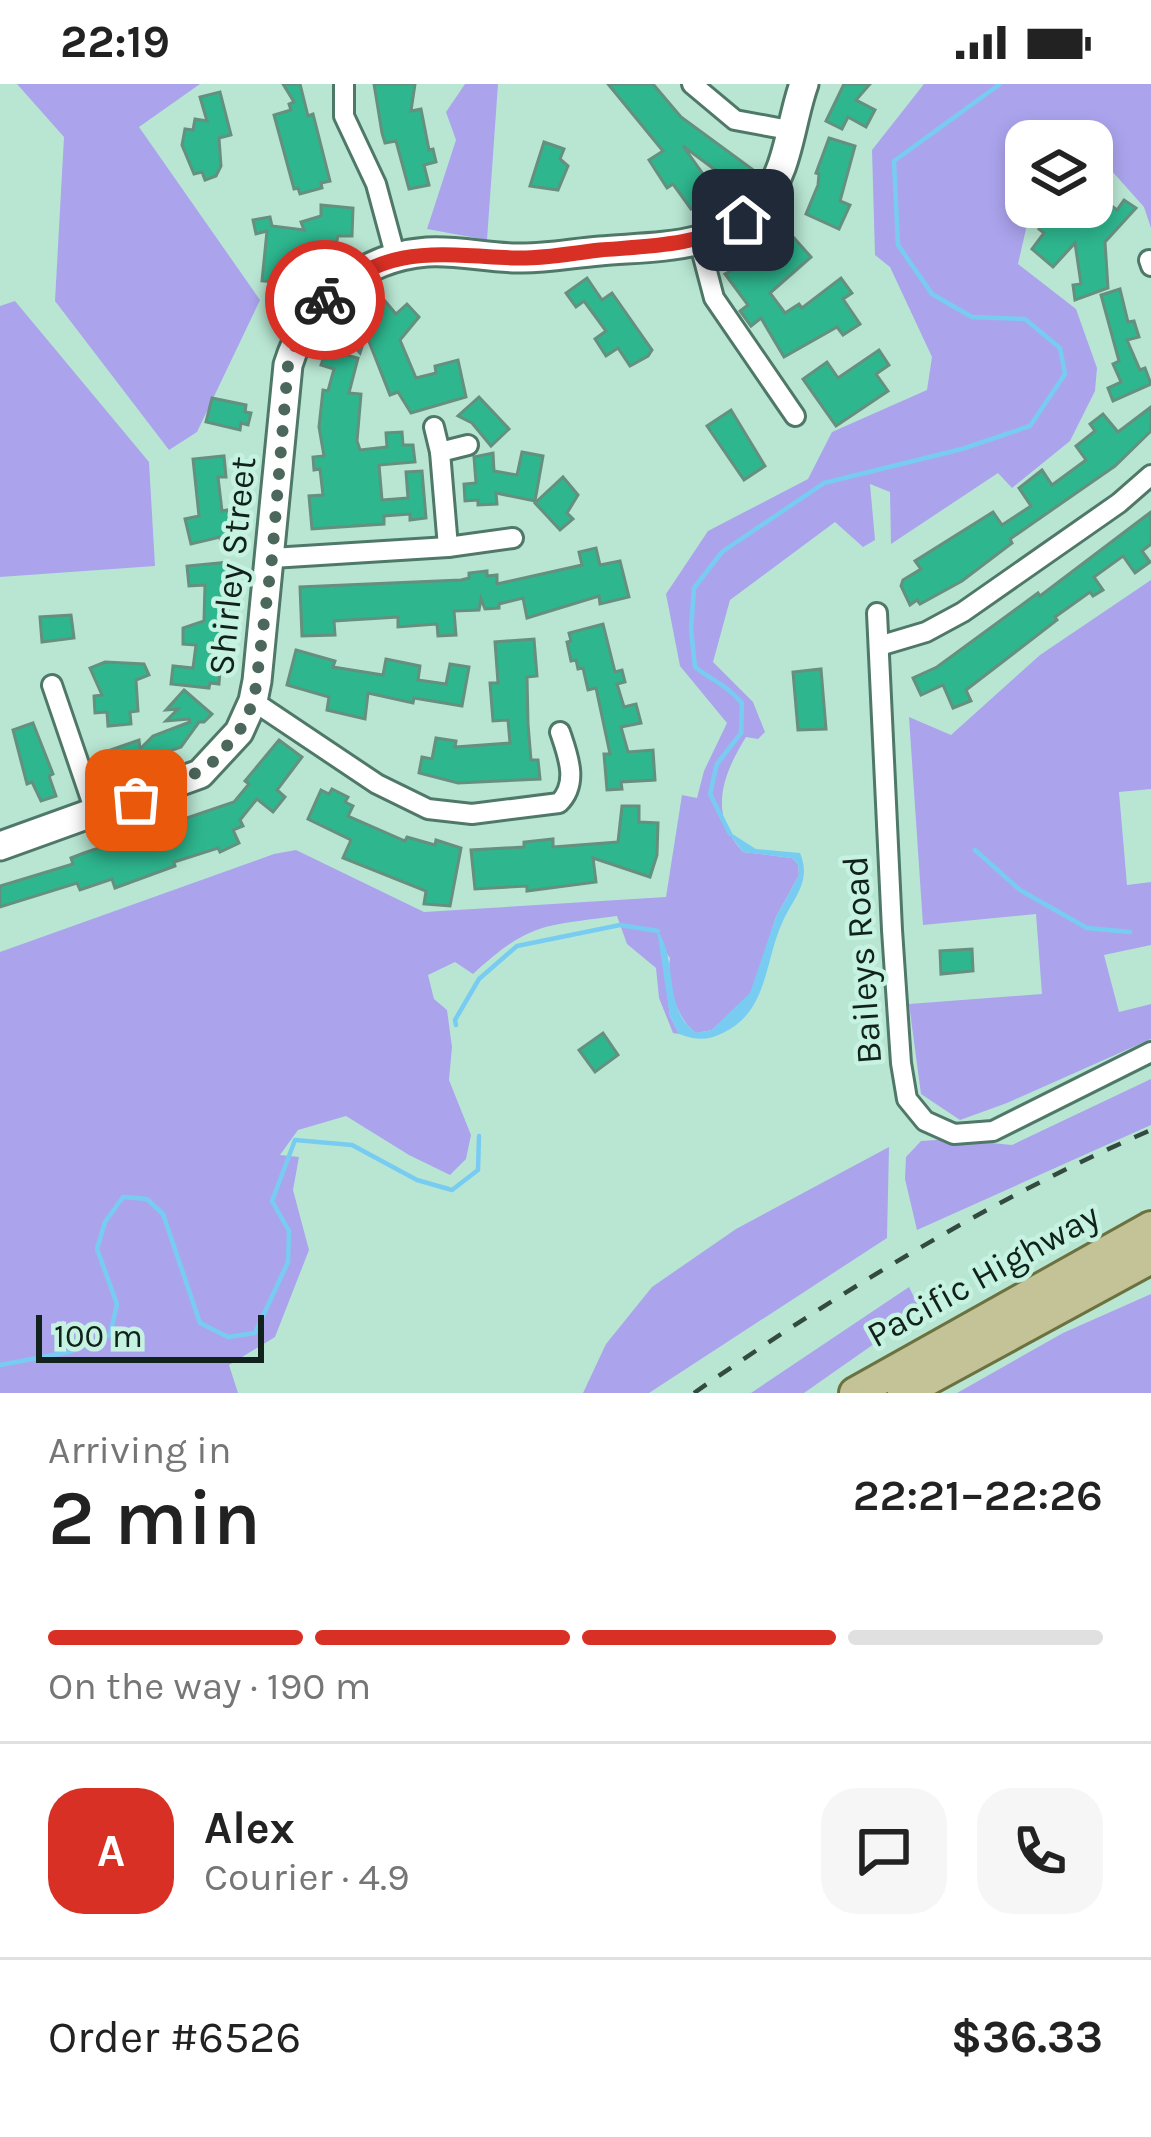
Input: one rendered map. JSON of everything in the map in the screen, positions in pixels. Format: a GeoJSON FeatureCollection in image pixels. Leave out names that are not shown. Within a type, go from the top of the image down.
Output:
{"type":"FeatureCollection","features":[{"type":"Feature","properties":{"kind":"main road","name":"Pacific Highway"},"geometry":{"type":"LineString","coordinates":[[855,1393],[1151,1227]]}},
{"type":"Feature","properties":{"kind":"main road","name":"Pacific Highway"},"geometry":{"type":"LineString","coordinates":[[903,1393],[1151,1258]]}},
{"type":"Feature","properties":{"kind":"street"},"geometry":{"type":"LineString","coordinates":[[344,84],[344,116],[376,184],[396,258],[449,252],[520,258],[699,241],[743,220],[759,206],[780,174],[804,84]]}},
{"type":"Feature","properties":{"kind":"street"},"geometry":{"type":"LineString","coordinates":[[692,84],[735,119],[789,130]]}},
{"type":"Feature","properties":{"kind":"street"},"geometry":{"type":"LineString","coordinates":[[699,241],[714,298],[795,416]]}},
{"type":"Feature","properties":{"kind":"street","name":"Shirley Street"},"geometry":{"type":"LineString","coordinates":[[0,846],[200,774],[225,751],[254,701],[288,365],[294,346],[310,316],[337,288],[396,258]]}},
{"type":"Feature","properties":{"kind":"street"},"geometry":{"type":"LineString","coordinates":[[434,427],[448,548]]}},
{"type":"Feature","properties":{"kind":"street"},"geometry":{"type":"LineString","coordinates":[[440,452],[468,445]]}},
{"type":"Feature","properties":{"kind":"street"},"geometry":{"type":"LineString","coordinates":[[879,646],[926,632],[963,612],[1119,503],[1151,475]]}},
{"type":"Feature","properties":{"kind":"street"},"geometry":{"type":"LineString","coordinates":[[272,558],[448,548],[513,538]]}},
{"type":"Feature","properties":{"kind":"street","name":"Baileys Road"},"geometry":{"type":"LineString","coordinates":[[877,613],[892,930],[907,1099],[926,1121],[954,1133],[993,1131],[1151,1052]]}},
{"type":"Feature","properties":{"kind":"street"},"geometry":{"type":"LineString","coordinates":[[52,685],[96,814]]}},
{"type":"Feature","properties":{"kind":"street"},"geometry":{"type":"LineString","coordinates":[[254,701],[377,784],[438,811],[472,814],[539,808],[565,799],[570,767],[560,732]]}},
{"type":"Feature","properties":{"kind":"shaded area"},"geometry":{"type":"Polygon","coordinates":[[[17,84],[200,84],[139,127],[260,300],[197,432],[169,450],[55,301],[64,137],[17,84]]]}},
{"type":"Feature","properties":{"kind":"shaded area"},"geometry":{"type":"Polygon","coordinates":[[[465,84],[498,84],[487,240],[427,229],[456,140],[446,112],[465,84]]]}},
{"type":"Feature","properties":{"kind":"shaded area"},"geometry":{"type":"Polygon","coordinates":[[[924,84],[1151,84],[1151,228],[1144,207],[1113,172],[1113,120],[1005,120],[1005,228],[1026,228],[1018,264],[1076,309],[1097,368],[1095,391],[1070,441],[1012,488],[998,473],[891,544],[890,492],[870,484],[875,540],[863,547],[835,522],[730,600],[713,662],[753,702],[765,732],[758,739],[746,737],[730,766],[722,795],[725,823],[743,852],[792,858],[799,875],[776,917],[751,993],[712,1030],[696,1033],[678,1009],[671,988],[670,958],[661,946],[670,1016],[679,1034],[673,1033],[659,998],[656,968],[627,944],[617,916],[524,935],[473,974],[455,962],[428,975],[434,999],[447,1010],[452,1047],[449,1080],[471,1135],[466,1159],[450,1175],[346,1116],[298,1130],[280,1155],[299,1157],[293,1190],[309,1250],[275,1337],[229,1365],[238,1393],[0,1393],[0,952],[296,850],[424,912],[666,897],[682,795],[697,798],[727,723],[680,666],[666,594],[708,531],[808,479],[832,432],[927,390],[932,357],[890,267],[875,255],[872,150],[924,84]]]}},
{"type":"Feature","properties":{"kind":"shaded area"},"geometry":{"type":"Polygon","coordinates":[[[15,301],[149,462],[155,566],[0,577],[0,306],[15,301]]]}},
{"type":"Feature","properties":{"kind":"shaded area"},"geometry":{"type":"Polygon","coordinates":[[[1151,580],[1151,789],[1119,792],[1127,885],[1151,882],[1151,945],[1104,955],[1119,1012],[1151,1004],[1151,1039],[960,1120],[921,1094],[909,1004],[1042,994],[1036,914],[923,925],[909,717],[951,735],[1040,655],[1151,580]]]}},
{"type":"Feature","properties":{"kind":"shaded area"},"geometry":{"type":"Polygon","coordinates":[[[1151,1079],[1151,1125],[917,1230],[905,1179],[906,1157],[921,1141],[1012,1145],[1151,1079]]]}},
{"type":"Feature","properties":{"kind":"shaded area"},"geometry":{"type":"Polygon","coordinates":[[[889,1147],[887,1238],[649,1393],[583,1393],[606,1344],[652,1287],[736,1229],[889,1147]]]}},
{"type":"Feature","properties":{"kind":"shaded area"},"geometry":{"type":"Polygon","coordinates":[[[909,1287],[921,1311],[804,1393],[751,1393],[909,1287]]]}},
{"type":"Feature","properties":{"kind":"shaded area"},"geometry":{"type":"Polygon","coordinates":[[[1151,1294],[1151,1393],[957,1393],[1063,1333],[1151,1294]]]}},
{"type":"Feature","properties":{"kind":"water"},"geometry":{"type":"Polygon","coordinates":[[[726,830],[756,849],[800,853],[803,880],[749,1012],[723,1033],[696,1038],[679,1034],[670,1016],[657,930],[685,1023],[696,1033],[712,1030],[750,993],[776,917],[799,875],[792,858],[743,852],[726,830]]]}},
{"type":"Feature","properties":{"kind":"building"},"geometry":{"type":"Polygon","coordinates":[[[283,84],[300,84],[330,181],[300,194],[294,189],[274,115],[291,110],[289,104],[294,102],[283,84]]]}},
{"type":"Feature","properties":{"kind":"building"},"geometry":{"type":"Polygon","coordinates":[[[374,84],[415,84],[411,111],[421,109],[436,162],[424,165],[429,185],[409,189],[396,141],[385,143],[374,84]]]}},
{"type":"Feature","properties":{"kind":"building"},"geometry":{"type":"Polygon","coordinates":[[[608,84],[653,84],[681,117],[752,169],[743,181],[749,188],[745,192],[683,146],[718,195],[691,209],[673,184],[667,188],[649,160],[663,151],[608,84]]]}},
{"type":"Feature","properties":{"kind":"building"},"geometry":{"type":"Polygon","coordinates":[[[844,84],[870,84],[856,100],[875,110],[866,127],[848,117],[842,129],[826,121],[844,84]]]}},
{"type":"Feature","properties":{"kind":"building"},"geometry":{"type":"Polygon","coordinates":[[[220,92],[231,135],[219,138],[221,166],[216,176],[205,180],[202,172],[194,174],[182,145],[185,129],[193,130],[195,119],[207,121],[200,97],[220,92]]]}},
{"type":"Feature","properties":{"kind":"building"},"geometry":{"type":"Polygon","coordinates":[[[829,138],[855,146],[840,201],[850,205],[839,229],[806,214],[829,138]]]}},
{"type":"Feature","properties":{"kind":"building"},"geometry":{"type":"Polygon","coordinates":[[[544,142],[564,149],[560,159],[568,166],[558,190],[530,186],[544,142]]]}},
{"type":"Feature","properties":{"kind":"building"},"geometry":{"type":"Polygon","coordinates":[[[1124,200],[1136,208],[1105,242],[1108,288],[1075,300],[1073,285],[1081,284],[1075,243],[1053,267],[1032,249],[1044,233],[1039,229],[1113,228],[1113,207],[1117,210],[1124,200]]]}},
{"type":"Feature","properties":{"kind":"building"},"geometry":{"type":"Polygon","coordinates":[[[321,205],[353,208],[352,236],[338,236],[334,253],[326,253],[326,261],[302,260],[301,279],[262,281],[267,231],[256,234],[253,220],[270,217],[272,226],[304,230],[301,222],[321,216],[321,205]]]}},
{"type":"Feature","properties":{"kind":"building"},"geometry":{"type":"Polygon","coordinates":[[[786,229],[811,257],[770,293],[785,313],[799,304],[802,308],[841,278],[852,293],[843,299],[860,324],[843,335],[837,327],[784,357],[761,318],[751,326],[740,311],[748,305],[725,274],[786,229]]]}},
{"type":"Feature","properties":{"kind":"building"},"geometry":{"type":"Polygon","coordinates":[[[587,278],[602,300],[612,293],[652,350],[648,356],[630,366],[618,348],[606,356],[595,339],[606,331],[584,301],[576,307],[566,293],[587,278]]]}},
{"type":"Feature","properties":{"kind":"building"},"geometry":{"type":"Polygon","coordinates":[[[1120,289],[1128,322],[1134,321],[1139,337],[1127,340],[1151,384],[1113,401],[1108,388],[1121,382],[1113,364],[1119,361],[1101,295],[1120,289]]]}},
{"type":"Feature","properties":{"kind":"building"},"geometry":{"type":"Polygon","coordinates":[[[354,299],[362,309],[368,304],[369,317],[385,301],[396,314],[407,304],[419,317],[400,340],[416,378],[458,360],[466,397],[411,413],[398,392],[390,395],[366,334],[360,353],[342,333],[358,314],[354,299]]]}},
{"type":"Feature","properties":{"kind":"building"},"geometry":{"type":"Polygon","coordinates":[[[326,350],[358,358],[349,393],[361,394],[360,450],[387,447],[386,433],[402,432],[403,445],[413,445],[415,462],[379,465],[382,500],[408,498],[406,472],[422,471],[426,518],[384,516],[384,524],[312,529],[309,496],[323,495],[320,469],[314,470],[313,457],[324,456],[319,427],[323,390],[328,391],[334,369],[321,365],[326,350]]]}},
{"type":"Feature","properties":{"kind":"building"},"geometry":{"type":"Polygon","coordinates":[[[879,350],[889,365],[876,374],[888,391],[836,426],[803,379],[827,362],[838,378],[879,350]]]}},
{"type":"Feature","properties":{"kind":"building"},"geometry":{"type":"Polygon","coordinates":[[[479,397],[509,429],[491,446],[472,423],[458,416],[479,397]]]}},
{"type":"Feature","properties":{"kind":"building"},"geometry":{"type":"Polygon","coordinates":[[[212,398],[246,405],[245,412],[251,413],[248,425],[241,423],[240,430],[206,422],[212,398]]]}},
{"type":"Feature","properties":{"kind":"building"},"geometry":{"type":"Polygon","coordinates":[[[1151,407],[1151,431],[1115,466],[1010,539],[1012,543],[962,581],[910,605],[901,586],[921,569],[915,561],[993,512],[1002,525],[1031,506],[1019,488],[1042,470],[1052,485],[1086,460],[1076,446],[1095,431],[1090,424],[1103,414],[1118,432],[1151,407]]]}},
{"type":"Feature","properties":{"kind":"building"},"geometry":{"type":"Polygon","coordinates":[[[731,410],[765,466],[744,480],[707,426],[731,410]]]}},
{"type":"Feature","properties":{"kind":"building"},"geometry":{"type":"Polygon","coordinates":[[[522,452],[543,456],[535,501],[496,493],[497,504],[465,501],[464,484],[476,483],[474,457],[493,453],[494,471],[517,475],[522,452]]]}},
{"type":"Feature","properties":{"kind":"building"},"geometry":{"type":"Polygon","coordinates":[[[224,456],[226,477],[218,477],[222,511],[227,510],[240,541],[221,544],[220,537],[191,544],[185,519],[199,516],[193,459],[224,456]]]}},
{"type":"Feature","properties":{"kind":"building"},"geometry":{"type":"Polygon","coordinates":[[[563,477],[578,495],[567,513],[573,519],[560,530],[535,503],[563,477]]]}},
{"type":"Feature","properties":{"kind":"building"},"geometry":{"type":"Polygon","coordinates":[[[1151,512],[1151,544],[1142,551],[1150,562],[1135,573],[1123,556],[1094,577],[1103,590],[1093,596],[1090,592],[1055,617],[966,690],[971,701],[953,708],[943,685],[921,695],[913,678],[937,667],[1038,593],[1040,596],[1151,512]]]}},
{"type":"Feature","properties":{"kind":"building"},"geometry":{"type":"Polygon","coordinates":[[[596,548],[600,565],[620,561],[629,597],[600,604],[599,596],[527,618],[523,598],[485,609],[481,599],[479,610],[454,611],[456,635],[438,636],[437,624],[398,627],[398,617],[334,621],[335,635],[302,636],[300,587],[461,580],[469,578],[469,573],[487,571],[487,576],[497,575],[497,584],[582,565],[579,552],[596,548]]]}},
{"type":"Feature","properties":{"kind":"building"},"geometry":{"type":"Polygon","coordinates":[[[230,562],[226,671],[220,670],[219,684],[210,683],[209,688],[171,684],[173,666],[193,668],[196,645],[183,644],[183,628],[204,621],[205,585],[189,586],[187,566],[230,562]]]}},
{"type":"Feature","properties":{"kind":"building"},"geometry":{"type":"Polygon","coordinates":[[[71,615],[74,638],[42,642],[40,617],[71,615]]]}},
{"type":"Feature","properties":{"kind":"building"},"geometry":{"type":"Polygon","coordinates":[[[603,624],[615,672],[622,670],[625,682],[617,684],[624,707],[636,704],[641,723],[621,727],[628,752],[653,750],[655,780],[621,782],[622,789],[607,790],[604,754],[610,754],[596,688],[588,690],[583,668],[571,661],[567,642],[571,641],[569,633],[603,624]]]}},
{"type":"Feature","properties":{"kind":"building"},"geometry":{"type":"Polygon","coordinates":[[[534,639],[537,676],[527,677],[528,724],[531,760],[538,760],[540,779],[458,783],[419,773],[422,757],[432,759],[436,738],[456,741],[455,747],[510,743],[508,720],[493,721],[490,683],[498,683],[495,642],[534,639]]]}},
{"type":"Feature","properties":{"kind":"building"},"geometry":{"type":"Polygon","coordinates":[[[296,650],[335,661],[333,667],[383,675],[386,659],[420,666],[418,680],[446,684],[450,664],[469,667],[462,706],[414,698],[413,703],[368,693],[365,719],[327,710],[329,697],[287,685],[296,650]]]}},
{"type":"Feature","properties":{"kind":"building"},"geometry":{"type":"Polygon","coordinates":[[[105,662],[144,664],[149,675],[136,680],[138,711],[130,712],[131,724],[108,726],[107,712],[95,713],[94,696],[102,695],[90,668],[105,662]]]}},
{"type":"Feature","properties":{"kind":"building"},"geometry":{"type":"Polygon","coordinates":[[[821,669],[826,729],[798,730],[793,672],[821,669]]]}},
{"type":"Feature","properties":{"kind":"building"},"geometry":{"type":"Polygon","coordinates":[[[184,690],[212,714],[199,722],[181,747],[109,773],[102,753],[139,740],[140,749],[153,736],[190,722],[166,721],[178,709],[166,710],[184,690]]]}},
{"type":"Feature","properties":{"kind":"building"},"geometry":{"type":"Polygon","coordinates":[[[33,723],[53,774],[49,776],[56,796],[41,801],[32,782],[27,784],[13,730],[33,723]]]}},
{"type":"Feature","properties":{"kind":"building"},"geometry":{"type":"Polygon","coordinates":[[[279,740],[302,757],[277,790],[285,797],[273,812],[257,799],[240,820],[243,826],[233,830],[239,843],[174,862],[175,866],[115,888],[112,879],[80,890],[77,883],[0,907],[0,886],[73,864],[71,858],[234,802],[279,740]]]}},
{"type":"Feature","properties":{"kind":"building"},"geometry":{"type":"Polygon","coordinates":[[[332,789],[348,797],[345,802],[353,806],[348,816],[405,841],[407,837],[435,845],[436,840],[461,848],[450,906],[424,904],[426,891],[343,858],[351,840],[308,819],[321,790],[329,794],[332,789]]]}},
{"type":"Feature","properties":{"kind":"building"},"geometry":{"type":"Polygon","coordinates":[[[622,806],[639,806],[639,822],[658,823],[657,855],[650,877],[593,858],[596,882],[527,891],[527,886],[475,889],[471,850],[524,847],[524,842],[553,839],[553,847],[618,842],[622,806]]]}},
{"type":"Feature","properties":{"kind":"building"},"geometry":{"type":"Polygon","coordinates":[[[972,949],[973,971],[941,974],[940,951],[972,949]]]}},
{"type":"Feature","properties":{"kind":"building"},"geometry":{"type":"Polygon","coordinates":[[[603,1033],[618,1055],[595,1072],[579,1050],[603,1033]]]}},
{"type":"Feature","properties":{"kind":"waterway"},"geometry":{"type":"LineString","coordinates":[[730,834],[710,794],[717,764],[741,733],[742,703],[695,667],[694,588],[722,552],[824,483],[962,449],[1030,426],[1065,374],[1060,348],[1025,319],[972,317],[932,294],[898,245],[894,161],[1000,84]]}},
{"type":"Feature","properties":{"kind":"waterway"},"geometry":{"type":"LineString","coordinates":[[975,850],[1020,890],[1087,928],[1130,932]]}},
{"type":"Feature","properties":{"kind":"waterway"},"geometry":{"type":"LineString","coordinates":[[456,1025],[479,979],[517,946],[620,925],[658,931]]}},
{"type":"Feature","properties":{"kind":"waterway"},"geometry":{"type":"LineString","coordinates":[[0,1365],[69,1352],[110,1335],[117,1304],[97,1249],[105,1222],[123,1197],[147,1199],[163,1214],[200,1323],[228,1337],[255,1333],[288,1262],[289,1231],[272,1201],[295,1140],[352,1145],[417,1180],[452,1190],[478,1170],[479,1136]]}},
{"type":"Feature","properties":{"kind":"railway"},"geometry":{"type":"LineString","coordinates":[[694,1393],[916,1250],[1151,1130]]}},
{"type":"Feature","properties":{"kind":"way so far"},"geometry":{"type":"LineString","coordinates":[[136,800],[200,774],[225,751],[254,701],[288,365],[301,330],[325,300]]}},
{"type":"Feature","properties":{"kind":"route"},"geometry":{"type":"LineString","coordinates":[[325,300],[371,268],[411,255],[449,252],[520,258],[662,246],[714,237],[743,220]]}}]}
